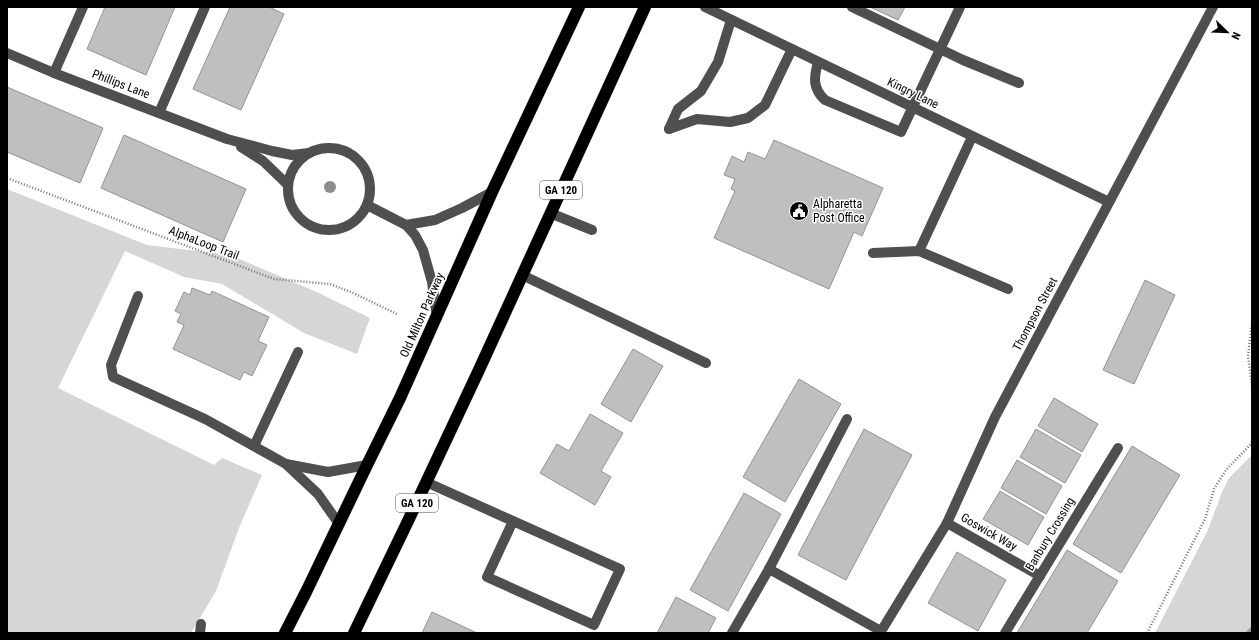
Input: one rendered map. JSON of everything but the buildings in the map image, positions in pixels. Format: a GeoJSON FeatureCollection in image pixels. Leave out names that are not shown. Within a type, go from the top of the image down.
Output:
{"type":"FeatureCollection","features":[{"type":"Feature","properties":{"kind":"highway","name":"Old Milton Parkway"},"geometry":{"type":"LineString","coordinates":[[286,633],[400,398],[492,192],[579,7]]}},
{"type":"Feature","properties":{"kind":"highway","name":"GA 120"},"geometry":{"type":"LineString","coordinates":[[354,633],[426,482],[645,7]]}},
{"type":"Feature","properties":{"kind":"street"},"geometry":{"type":"LineString","coordinates":[[54,73],[83,7]]}},
{"type":"Feature","properties":{"kind":"street"},"geometry":{"type":"LineString","coordinates":[[159,113],[205,7]]}},
{"type":"Feature","properties":{"kind":"street","name":"Kingry Lane"},"geometry":{"type":"LineString","coordinates":[[705,7],[1109,202]]}},
{"type":"Feature","properties":{"kind":"street"},"geometry":{"type":"LineString","coordinates":[[852,7],[963,60],[1019,83]]}},
{"type":"Feature","properties":{"kind":"street"},"geometry":{"type":"LineString","coordinates":[[818,62],[814,75],[815,86],[819,94],[825,100],[901,132],[960,7]]}},
{"type":"Feature","properties":{"kind":"street","name":"Thompson Street"},"geometry":{"type":"LineString","coordinates":[[880,632],[947,523],[995,416],[1213,7]]}},
{"type":"Feature","properties":{"kind":"street"},"geometry":{"type":"LineString","coordinates":[[731,20],[718,62],[701,91],[678,109],[669,129],[697,119],[730,122],[748,118],[765,105],[792,49]]}},
{"type":"Feature","properties":{"kind":"street","name":"Phillips Lane"},"geometry":{"type":"LineString","coordinates":[[7,53],[54,73],[227,139],[272,152],[292,155],[309,153]]}},
{"type":"Feature","properties":{"kind":"street"},"geometry":{"type":"LineString","coordinates":[[919,251],[972,136]]}},
{"type":"Feature","properties":{"kind":"street","name":"Phillips Lane"},"geometry":{"type":"LineString","coordinates":[[227,139],[263,161],[288,185]]}},
{"type":"Feature","properties":{"kind":"street"},"geometry":{"type":"LineString","coordinates":[[321,148],[334,148],[346,151],[357,158],[365,168],[370,180],[370,193],[367,205],[360,216],[350,224],[338,229],[326,230],[313,226],[303,220],[294,210],[288,185],[290,176],[301,159],[309,153],[321,148]]}},
{"type":"Feature","properties":{"kind":"street"},"geometry":{"type":"LineString","coordinates":[[406,225],[435,220],[492,192]]}},
{"type":"Feature","properties":{"kind":"street"},"geometry":{"type":"LineString","coordinates":[[367,205],[406,225],[415,235],[423,250],[432,282],[437,318]]}},
{"type":"Feature","properties":{"kind":"street"},"geometry":{"type":"LineString","coordinates":[[550,213],[592,230]]}},
{"type":"Feature","properties":{"kind":"street"},"geometry":{"type":"LineString","coordinates":[[873,253],[919,251],[1008,289]]}},
{"type":"Feature","properties":{"kind":"street"},"geometry":{"type":"LineString","coordinates":[[522,275],[706,363]]}},
{"type":"Feature","properties":{"kind":"street"},"geometry":{"type":"LineString","coordinates":[[138,296],[111,364],[113,377],[205,419],[286,464],[318,494],[339,524]]}},
{"type":"Feature","properties":{"kind":"street"},"geometry":{"type":"LineString","coordinates":[[254,446],[298,352]]}},
{"type":"Feature","properties":{"kind":"street"},"geometry":{"type":"LineString","coordinates":[[732,633],[769,569],[847,419]]}},
{"type":"Feature","properties":{"kind":"street","name":"Banbury Crossing"},"geometry":{"type":"LineString","coordinates":[[1005,633],[1118,448]]}},
{"type":"Feature","properties":{"kind":"street"},"geometry":{"type":"LineString","coordinates":[[286,464],[328,472],[367,465]]}},
{"type":"Feature","properties":{"kind":"street"},"geometry":{"type":"LineString","coordinates":[[426,482],[513,521],[620,569],[594,625],[487,576],[513,521]]}},
{"type":"Feature","properties":{"kind":"street","name":"Goswick Way"},"geometry":{"type":"LineString","coordinates":[[947,523],[1040,576]]}},
{"type":"Feature","properties":{"kind":"street"},"geometry":{"type":"LineString","coordinates":[[769,569],[880,632]]}},
{"type":"Feature","properties":{"kind":"path","name":"AlphaLoop Trail"},"geometry":{"type":"LineString","coordinates":[[7,178],[274,279],[330,284],[351,292],[397,314]]}},
{"type":"Feature","properties":{"kind":"path"},"geometry":{"type":"LineString","coordinates":[[1252,322],[1248,356],[1252,386]]}},
{"type":"Feature","properties":{"kind":"path"},"geometry":{"type":"LineString","coordinates":[[1146,633],[1205,519],[1214,489],[1226,470],[1251,444],[1252,441]]}},
{"type":"Feature","properties":{"kind":"shaded area"},"geometry":{"type":"Polygon","coordinates":[[[7,189],[147,245],[230,255],[319,293],[370,318],[357,354],[304,333],[222,284],[184,277],[125,251],[58,388],[214,465],[222,458],[262,475],[239,528],[216,591],[191,633],[7,633],[7,189]]]}},
{"type":"Feature","properties":{"kind":"shaded area"},"geometry":{"type":"Polygon","coordinates":[[[1252,455],[1252,633],[1155,633],[1208,530],[1222,492],[1229,478],[1252,455]]]}},
{"type":"Feature","properties":{"kind":"waterway"},"geometry":{"type":"LineString","coordinates":[[1249,633],[1252,630]]}},
{"type":"Feature","properties":{"kind":"place","name":"Alpharetta Post Office"},"geometry":{"type":"Point","coordinates":[799,211]}}]}
